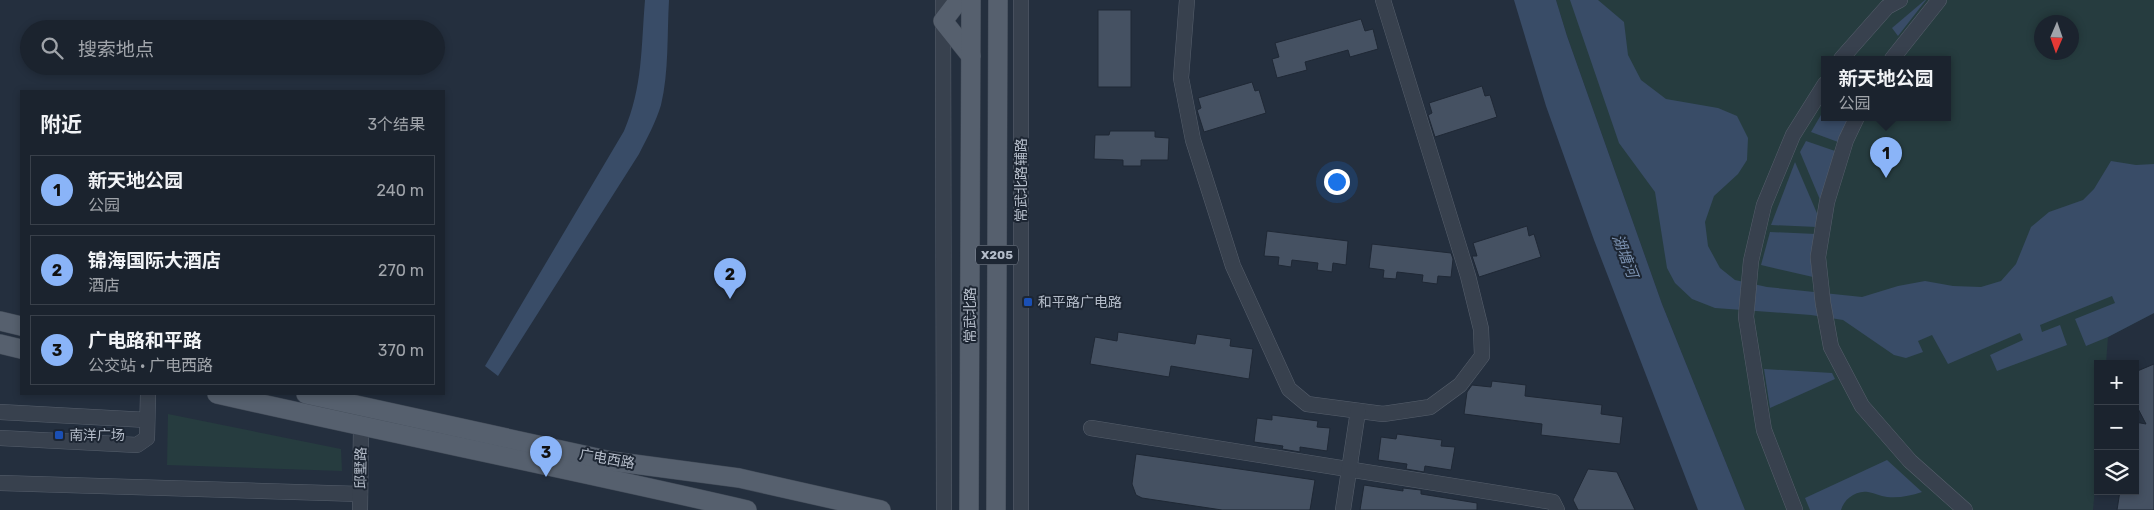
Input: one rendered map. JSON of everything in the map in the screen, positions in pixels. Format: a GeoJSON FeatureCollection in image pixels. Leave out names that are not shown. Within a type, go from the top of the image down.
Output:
{"type":"FeatureCollection","features":[{"type":"Feature","properties":{"kind":"main road"},"geometry":{"type":"LineString","coordinates":[[959,0],[943,21],[971,56]]}},
{"type":"Feature","properties":{"kind":"main road","name":"常武北路"},"geometry":{"type":"LineString","coordinates":[[968,510],[971,0]]}},
{"type":"Feature","properties":{"kind":"main road","name":"常武北路"},"geometry":{"type":"LineString","coordinates":[[996,510],[998,0]]}},
{"type":"Feature","properties":{"kind":"main road"},"geometry":{"type":"LineString","coordinates":[[0,321],[20,326]]}},
{"type":"Feature","properties":{"kind":"main road"},"geometry":{"type":"LineString","coordinates":[[0,344],[20,348]]}},
{"type":"Feature","properties":{"kind":"main road","name":"广电西路"},"geometry":{"type":"LineString","coordinates":[[221,395],[361,427],[608,478],[746,510]]}},
{"type":"Feature","properties":{"kind":"main road","name":"广电西路"},"geometry":{"type":"LineString","coordinates":[[311,395],[611,461],[739,478],[881,510]]}},
{"type":"Feature","properties":{"kind":"street"},"geometry":{"type":"LineString","coordinates":[[943,0],[944,510]]}},
{"type":"Feature","properties":{"kind":"street","name":"常武北路辅路"},"geometry":{"type":"LineString","coordinates":[[1021,0],[1021,510]]}},
{"type":"Feature","properties":{"kind":"street"},"geometry":{"type":"LineString","coordinates":[[1187,0],[1182,78],[1193,140],[1232,266],[1289,389],[1307,404],[1383,414],[1430,407],[1460,385],[1482,356],[1481,329],[1468,276],[1383,0]]}},
{"type":"Feature","properties":{"kind":"street"},"geometry":{"type":"LineString","coordinates":[[1844,56],[1888,7],[1900,0]]}},
{"type":"Feature","properties":{"kind":"street"},"geometry":{"type":"LineString","coordinates":[[1894,56],[1939,0]]}},
{"type":"Feature","properties":{"kind":"street"},"geometry":{"type":"LineString","coordinates":[[1795,510],[1764,430],[1746,318],[1751,262],[1764,205],[1794,135],[1821,91]]}},
{"type":"Feature","properties":{"kind":"street"},"geometry":{"type":"LineString","coordinates":[[1855,121],[1846,140],[1827,202],[1818,257],[1823,303],[1832,347],[1862,406],[1910,461],[1965,510]]}},
{"type":"Feature","properties":{"kind":"street"},"geometry":{"type":"LineString","coordinates":[[0,438],[137,445],[147,438],[148,395]]}},
{"type":"Feature","properties":{"kind":"street"},"geometry":{"type":"LineString","coordinates":[[1343,510],[1358,411]]}},
{"type":"Feature","properties":{"kind":"street"},"geometry":{"type":"LineString","coordinates":[[0,412],[147,420]]}},
{"type":"Feature","properties":{"kind":"street","name":"邱墅路"},"geometry":{"type":"LineString","coordinates":[[360,510],[361,427]]}},
{"type":"Feature","properties":{"kind":"street"},"geometry":{"type":"LineString","coordinates":[[1091,428],[1553,502],[1557,510]]}},
{"type":"Feature","properties":{"kind":"street"},"geometry":{"type":"LineString","coordinates":[[0,483],[360,494]]}},
{"type":"Feature","properties":{"kind":"green space"},"geometry":{"type":"Polygon","coordinates":[[[1556,0],[2154,0],[2154,313],[2108,337],[2106,360],[2094,360],[2093,510],[1745,510],[1662,304],[1556,0]]]}},
{"type":"Feature","properties":{"kind":"green space"},"geometry":{"type":"Polygon","coordinates":[[[168,414],[341,449],[342,471],[167,465],[168,414]]]}},
{"type":"Feature","properties":{"kind":"water"},"geometry":{"type":"Polygon","coordinates":[[[645,0],[669,0],[664,92],[657,118],[639,154],[498,376],[485,366],[624,131],[635,99],[638,83],[645,0]]]}},
{"type":"Feature","properties":{"kind":"water","name":"湖塘河"},"geometry":{"type":"Polygon","coordinates":[[[1514,0],[1556,0],[1662,304],[1745,510],[1698,510],[1594,240],[1546,106],[1514,0]]]}},
{"type":"Feature","properties":{"kind":"water"},"geometry":{"type":"Polygon","coordinates":[[[1570,0],[1598,0],[1624,22],[1628,55],[1641,80],[1666,99],[1718,108],[1737,116],[1748,138],[1747,160],[1738,174],[1714,196],[1705,222],[1708,246],[1720,268],[1735,280],[1767,287],[1862,297],[1898,286],[1925,281],[1953,286],[1981,287],[2001,281],[2016,264],[2031,227],[2049,212],[2083,200],[2094,189],[2111,161],[2136,165],[2154,164],[2154,313],[2108,337],[2086,346],[2075,319],[2115,303],[2112,296],[2040,325],[2042,332],[2060,325],[2067,345],[1997,371],[1990,355],[2023,340],[2020,333],[1948,364],[1932,335],[1918,341],[1923,352],[1906,358],[1894,355],[1843,320],[1811,315],[1715,308],[1692,299],[1675,283],[1667,268],[1655,192],[1619,143],[1570,0]]]}},
{"type":"Feature","properties":{"kind":"water"},"geometry":{"type":"Polygon","coordinates":[[[1926,0],[1898,36],[1892,28],[1926,0]]]}},
{"type":"Feature","properties":{"kind":"water"},"geometry":{"type":"Polygon","coordinates":[[[1821,115],[1821,121],[1848,121],[1838,142],[1811,132],[1821,115]]]}},
{"type":"Feature","properties":{"kind":"water"},"geometry":{"type":"Polygon","coordinates":[[[1806,141],[1835,151],[1821,202],[1800,152],[1806,141]]]}},
{"type":"Feature","properties":{"kind":"water"},"geometry":{"type":"Polygon","coordinates":[[[1795,162],[1819,218],[1817,227],[1771,225],[1795,162]]]}},
{"type":"Feature","properties":{"kind":"water"},"geometry":{"type":"Polygon","coordinates":[[[1770,232],[1816,234],[1813,277],[1761,265],[1770,232]]]}},
{"type":"Feature","properties":{"kind":"water"},"geometry":{"type":"Polygon","coordinates":[[[1764,369],[1832,373],[1835,379],[1770,408],[1764,369]]]}},
{"type":"Feature","properties":{"kind":"water"},"geometry":{"type":"Polygon","coordinates":[[[1887,460],[1922,492],[1905,496],[1884,497],[1868,492],[1859,492],[1848,499],[1841,510],[1810,510],[1805,498],[1887,460]]]}},
{"type":"Feature","properties":{"kind":"building"},"geometry":{"type":"Polygon","coordinates":[[[1098,10],[1131,10],[1131,87],[1098,87],[1098,10]]]}},
{"type":"Feature","properties":{"kind":"building"},"geometry":{"type":"Polygon","coordinates":[[[1361,19],[1365,31],[1373,29],[1378,49],[1350,57],[1348,50],[1305,62],[1307,70],[1277,78],[1272,59],[1279,57],[1275,43],[1361,19]]]}},
{"type":"Feature","properties":{"kind":"building"},"geometry":{"type":"Polygon","coordinates":[[[1252,82],[1255,91],[1259,90],[1266,113],[1204,132],[1197,110],[1201,108],[1198,98],[1252,82]]]}},
{"type":"Feature","properties":{"kind":"building"},"geometry":{"type":"Polygon","coordinates":[[[1482,86],[1485,96],[1490,95],[1497,117],[1435,137],[1428,115],[1432,113],[1429,103],[1482,86]]]}},
{"type":"Feature","properties":{"kind":"building"},"geometry":{"type":"Polygon","coordinates":[[[1110,131],[1155,131],[1155,137],[1169,138],[1168,160],[1141,160],[1141,166],[1123,166],[1123,160],[1094,159],[1095,135],[1109,135],[1110,131]]]}},
{"type":"Feature","properties":{"kind":"building"},"geometry":{"type":"Polygon","coordinates":[[[1527,226],[1529,236],[1534,234],[1541,257],[1479,277],[1472,256],[1477,256],[1473,243],[1527,226]]]}},
{"type":"Feature","properties":{"kind":"building"},"geometry":{"type":"Polygon","coordinates":[[[1267,231],[1348,241],[1346,265],[1333,263],[1332,272],[1317,270],[1318,263],[1292,260],[1291,267],[1278,265],[1279,257],[1264,256],[1267,231]]]}},
{"type":"Feature","properties":{"kind":"building"},"geometry":{"type":"Polygon","coordinates":[[[1372,244],[1451,253],[1453,259],[1451,277],[1438,276],[1437,284],[1422,282],[1423,275],[1397,272],[1396,279],[1383,278],[1384,270],[1369,268],[1372,244]]]}},
{"type":"Feature","properties":{"kind":"building"},"geometry":{"type":"Polygon","coordinates":[[[1118,332],[1195,344],[1197,334],[1231,339],[1230,346],[1253,349],[1249,379],[1171,366],[1169,377],[1090,364],[1095,337],[1117,341],[1118,332]]]}},
{"type":"Feature","properties":{"kind":"building"},"geometry":{"type":"Polygon","coordinates":[[[2154,364],[2154,510],[2117,510],[2119,495],[2139,495],[2139,423],[2146,424],[2139,411],[2139,370],[2154,364]]]}},
{"type":"Feature","properties":{"kind":"building"},"geometry":{"type":"Polygon","coordinates":[[[1492,381],[1526,385],[1525,396],[1602,405],[1601,414],[1623,417],[1620,444],[1541,435],[1542,424],[1464,414],[1467,392],[1472,385],[1491,387],[1492,381]]]}},
{"type":"Feature","properties":{"kind":"building"},"geometry":{"type":"Polygon","coordinates":[[[1272,415],[1318,421],[1317,427],[1330,428],[1327,451],[1300,447],[1300,452],[1282,449],[1283,446],[1254,442],[1257,418],[1272,420],[1272,415]]]}},
{"type":"Feature","properties":{"kind":"building"},"geometry":{"type":"Polygon","coordinates":[[[1397,434],[1442,440],[1441,446],[1455,447],[1451,470],[1425,466],[1424,472],[1406,469],[1407,464],[1378,460],[1381,437],[1396,439],[1397,434]]]}},
{"type":"Feature","properties":{"kind":"building"},"geometry":{"type":"Polygon","coordinates":[[[1136,454],[1315,480],[1310,510],[1222,510],[1142,498],[1136,495],[1132,484],[1136,454]]]}},
{"type":"Feature","properties":{"kind":"building"},"geometry":{"type":"Polygon","coordinates":[[[1588,469],[1617,472],[1635,510],[1578,510],[1573,500],[1588,469]]]}},
{"type":"Feature","properties":{"kind":"building"},"geometry":{"type":"Polygon","coordinates":[[[1364,485],[1403,491],[1403,488],[1421,490],[1421,494],[1477,503],[1477,510],[1360,510],[1364,485]]]}},
{"type":"Feature","properties":{"kind":"place","name":"新天地公园"},"geometry":{"type":"Point","coordinates":[1886,178]}},
{"type":"Feature","properties":{"kind":"place","name":"锦海国际大酒店"},"geometry":{"type":"Point","coordinates":[730,299]}},
{"type":"Feature","properties":{"kind":"place","name":"和平路广电路"},"geometry":{"type":"Point","coordinates":[1028,302]}},
{"type":"Feature","properties":{"kind":"place","name":"南洋广场"},"geometry":{"type":"Point","coordinates":[59,435]}},
{"type":"Feature","properties":{"kind":"place","name":"广电路和平路"},"geometry":{"type":"Point","coordinates":[546,477]}}]}
